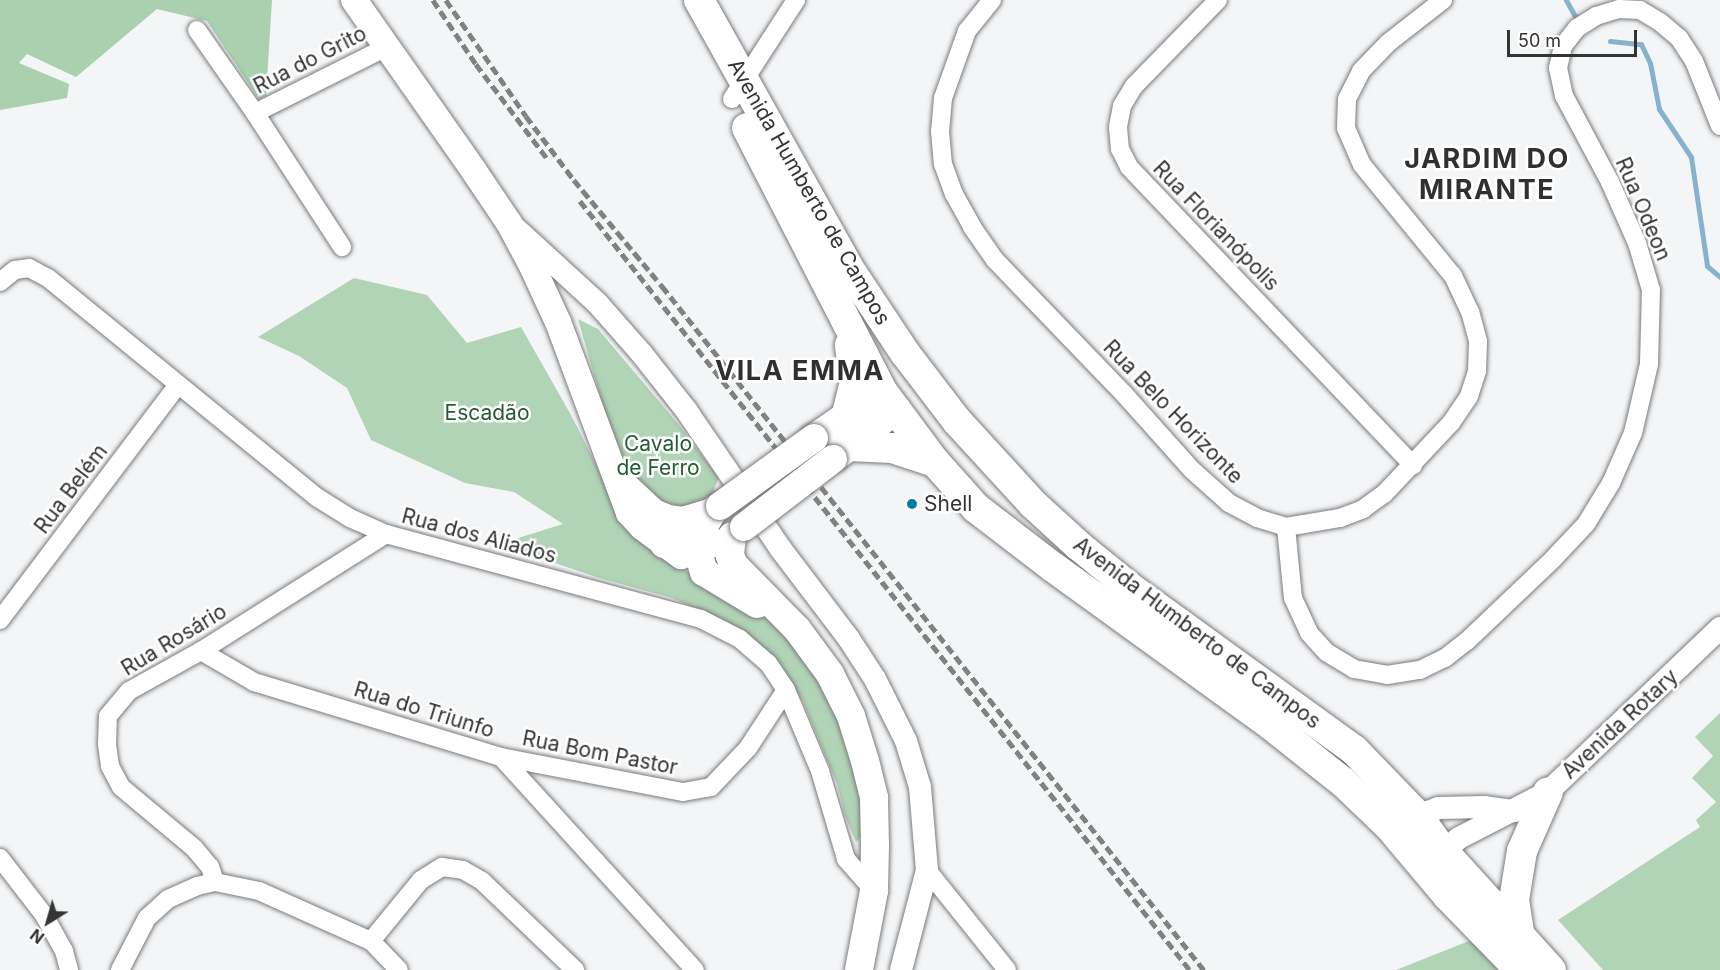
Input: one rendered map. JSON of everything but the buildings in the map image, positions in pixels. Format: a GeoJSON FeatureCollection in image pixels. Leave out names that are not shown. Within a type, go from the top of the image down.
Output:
{"type":"FeatureCollection","features":[{"type":"Feature","properties":{"kind":"highway","name":"Avenida Humberto de Campos"},"geometry":{"type":"LineString","coordinates":[[681,0],[905,353],[957,421],[1033,504],[1078,546],[1132,590],[1354,750],[1403,820],[1520,970]]}},
{"type":"Feature","properties":{"kind":"highway","name":"Avenida Humberto de Campos"},"geometry":{"type":"LineString","coordinates":[[699,0],[847,327],[892,400],[935,462],[976,508],[1029,549],[1309,753],[1370,805],[1403,820]]}},
{"type":"Feature","properties":{"kind":"highway"},"geometry":{"type":"LineString","coordinates":[[847,327],[855,382],[847,414]]}},
{"type":"Feature","properties":{"kind":"highway"},"geometry":{"type":"LineString","coordinates":[[905,353],[892,400],[957,421]]}},
{"type":"Feature","properties":{"kind":"highway"},"geometry":{"type":"LineString","coordinates":[[841,452],[892,448],[935,462]]}},
{"type":"Feature","properties":{"kind":"highway"},"geometry":{"type":"LineString","coordinates":[[976,508],[999,520],[1013,523],[1019,521],[1033,504]]}},
{"type":"Feature","properties":{"kind":"highway"},"geometry":{"type":"LineString","coordinates":[[1520,938],[1514,900],[1522,851],[1548,792]]}},
{"type":"Feature","properties":{"kind":"highway","name":"Avenida Humberto de Campos"},"geometry":{"type":"LineString","coordinates":[[1434,861],[1520,938],[1551,970]]}},
{"type":"Feature","properties":{"kind":"main road"},"geometry":{"type":"LineString","coordinates":[[354,0],[508,223],[558,322],[629,513],[664,544],[701,560],[797,629]]}},
{"type":"Feature","properties":{"kind":"main road"},"geometry":{"type":"LineString","coordinates":[[615,472],[642,502],[669,518],[683,520],[716,508],[847,414],[892,400]]}},
{"type":"Feature","properties":{"kind":"main road"},"geometry":{"type":"LineString","coordinates":[[701,560],[841,452],[892,400]]}},
{"type":"Feature","properties":{"kind":"main road"},"geometry":{"type":"LineString","coordinates":[[701,560],[698,536],[716,508]]}},
{"type":"Feature","properties":{"kind":"main road"},"geometry":{"type":"LineString","coordinates":[[738,531],[730,556],[734,565],[797,629],[818,656],[839,691],[865,761],[874,798],[874,891],[860,970]]}},
{"type":"Feature","properties":{"kind":"street"},"geometry":{"type":"LineString","coordinates":[[738,90],[796,0]]}},
{"type":"Feature","properties":{"kind":"street","name":"Rua Belo Horizonte"},"geometry":{"type":"LineString","coordinates":[[992,0],[967,31],[944,98],[940,131],[943,164],[954,194],[972,227],[995,260],[1124,394],[1192,470],[1228,503],[1257,518],[1286,527],[1340,518],[1363,509],[1413,465],[1451,423],[1469,396],[1477,371],[1478,341],[1470,312],[1453,276],[1362,165],[1346,128],[1347,99],[1361,71],[1388,43],[1443,0]]}},
{"type":"Feature","properties":{"kind":"street","name":"Rua Florianópolis"},"geometry":{"type":"LineString","coordinates":[[1218,0],[1134,86],[1122,106],[1118,127],[1120,149],[1129,167],[1413,465]]}},
{"type":"Feature","properties":{"kind":"street","name":"Rua Odeon"},"geometry":{"type":"LineString","coordinates":[[1286,527],[1293,598],[1309,633],[1326,652],[1354,669],[1387,675],[1420,670],[1445,658],[1467,641],[1553,559],[1586,524],[1611,483],[1633,434],[1649,364],[1651,290],[1633,233],[1610,182],[1564,96],[1558,68],[1563,46],[1577,28],[1596,16],[1619,9],[1640,10],[1660,22],[1679,38],[1694,61],[1720,126]]}},
{"type":"Feature","properties":{"kind":"street"},"geometry":{"type":"LineString","coordinates":[[197,30],[255,113],[342,247]]}},
{"type":"Feature","properties":{"kind":"street","name":"Rua do Grito"},"geometry":{"type":"LineString","coordinates":[[255,113],[385,48]]}},
{"type":"Feature","properties":{"kind":"street"},"geometry":{"type":"LineString","coordinates":[[508,223],[598,304],[642,354],[686,410],[780,548],[849,639],[875,679],[906,741],[920,787],[927,870],[901,970]]}},
{"type":"Feature","properties":{"kind":"street","name":"Rua dos Aliados"},"geometry":{"type":"LineString","coordinates":[[0,282],[15,270],[29,268],[48,278],[318,498],[350,518],[386,534],[701,620],[740,639],[768,663],[786,690],[820,771],[846,859],[874,891]]}},
{"type":"Feature","properties":{"kind":"street","name":"Rua Belém"},"geometry":{"type":"LineString","coordinates":[[0,620],[178,385]]}},
{"type":"Feature","properties":{"kind":"street","name":"Rua Rosário"},"geometry":{"type":"LineString","coordinates":[[215,882],[210,867],[194,848],[121,787],[110,766],[107,744],[108,716],[129,691],[201,651],[386,534]]}},
{"type":"Feature","properties":{"kind":"street","name":"Avenida Rotary"},"geometry":{"type":"LineString","coordinates":[[1434,861],[1459,838],[1548,792],[1720,628]]}},
{"type":"Feature","properties":{"kind":"street","name":"Rua do Triunfo"},"geometry":{"type":"LineString","coordinates":[[201,651],[254,682],[501,757],[695,970]]}},
{"type":"Feature","properties":{"kind":"street","name":"Rua Bom Pastor"},"geometry":{"type":"LineString","coordinates":[[501,757],[683,792],[711,787],[748,748],[786,690]]}},
{"type":"Feature","properties":{"kind":"street"},"geometry":{"type":"LineString","coordinates":[[1403,820],[1438,808],[1484,807],[1514,810]]}},
{"type":"Feature","properties":{"kind":"street"},"geometry":{"type":"LineString","coordinates":[[0,858],[44,915],[64,951],[69,970]]}},
{"type":"Feature","properties":{"kind":"street"},"geometry":{"type":"LineString","coordinates":[[371,941],[421,880],[442,867],[463,870],[482,881],[575,970]]}},
{"type":"Feature","properties":{"kind":"street"},"geometry":{"type":"LineString","coordinates":[[927,870],[1007,970]]}},
{"type":"Feature","properties":{"kind":"street"},"geometry":{"type":"LineString","coordinates":[[120,970],[147,918],[168,899],[197,886],[215,882],[259,891],[371,941],[399,970]]}},
{"type":"Feature","properties":{"kind":"green space"},"geometry":{"type":"Polygon","coordinates":[[[0,0],[272,0],[266,96],[259,99],[207,21],[157,9],[76,77],[27,54],[19,63],[69,84],[67,98],[0,110],[0,0]]]}},
{"type":"Feature","properties":{"kind":"green space","name":"Escadão"},"geometry":{"type":"Polygon","coordinates":[[[354,278],[427,295],[467,343],[521,327],[571,415],[630,531],[671,562],[782,628],[824,678],[867,794],[865,833],[856,842],[845,816],[837,784],[803,702],[777,662],[731,624],[672,598],[599,578],[499,544],[563,524],[514,492],[465,483],[371,440],[347,388],[299,356],[258,337],[354,278]]]}},
{"type":"Feature","properties":{"kind":"green space","name":"Cavalo de Ferro"},"geometry":{"type":"Polygon","coordinates":[[[578,319],[598,329],[679,425],[719,478],[710,498],[687,509],[656,501],[629,478],[602,403],[578,319]]]}},
{"type":"Feature","properties":{"kind":"green space"},"geometry":{"type":"Polygon","coordinates":[[[1720,713],[1720,970],[1603,970],[1558,920],[1700,827],[1696,820],[1716,802],[1692,778],[1713,756],[1695,737],[1720,713]]]}},
{"type":"Feature","properties":{"kind":"green space"},"geometry":{"type":"Polygon","coordinates":[[[1474,939],[1504,970],[1396,970],[1474,939]]]}},
{"type":"Feature","properties":{"kind":"waterway"},"geometry":{"type":"LineString","coordinates":[[1566,0],[1575,16],[1580,18]]}},
{"type":"Feature","properties":{"kind":"waterway"},"geometry":{"type":"LineString","coordinates":[[1610,41],[1641,44],[1650,63],[1659,109],[1691,157],[1707,266],[1720,277]]}},
{"type":"Feature","properties":{"kind":"railway"},"geometry":{"type":"LineString","coordinates":[[433,0],[476,64],[549,161]]}},
{"type":"Feature","properties":{"kind":"railway"},"geometry":{"type":"LineString","coordinates":[[446,0],[526,116],[574,180],[662,286],[1204,970]]}},
{"type":"Feature","properties":{"kind":"railway"},"geometry":{"type":"LineString","coordinates":[[580,201],[1190,970]]}},
{"type":"Feature","properties":{"kind":"place","name":"Shell"},"geometry":{"type":"Point","coordinates":[912,504]}},
{"type":"Feature","properties":{"kind":"district","name":"JARDIM DO MIRANTE"},"geometry":{"type":"Point","coordinates":[1487,174]}},
{"type":"Feature","properties":{"kind":"district","name":"VILA EMMA"},"geometry":{"type":"Point","coordinates":[800,371]}}]}
